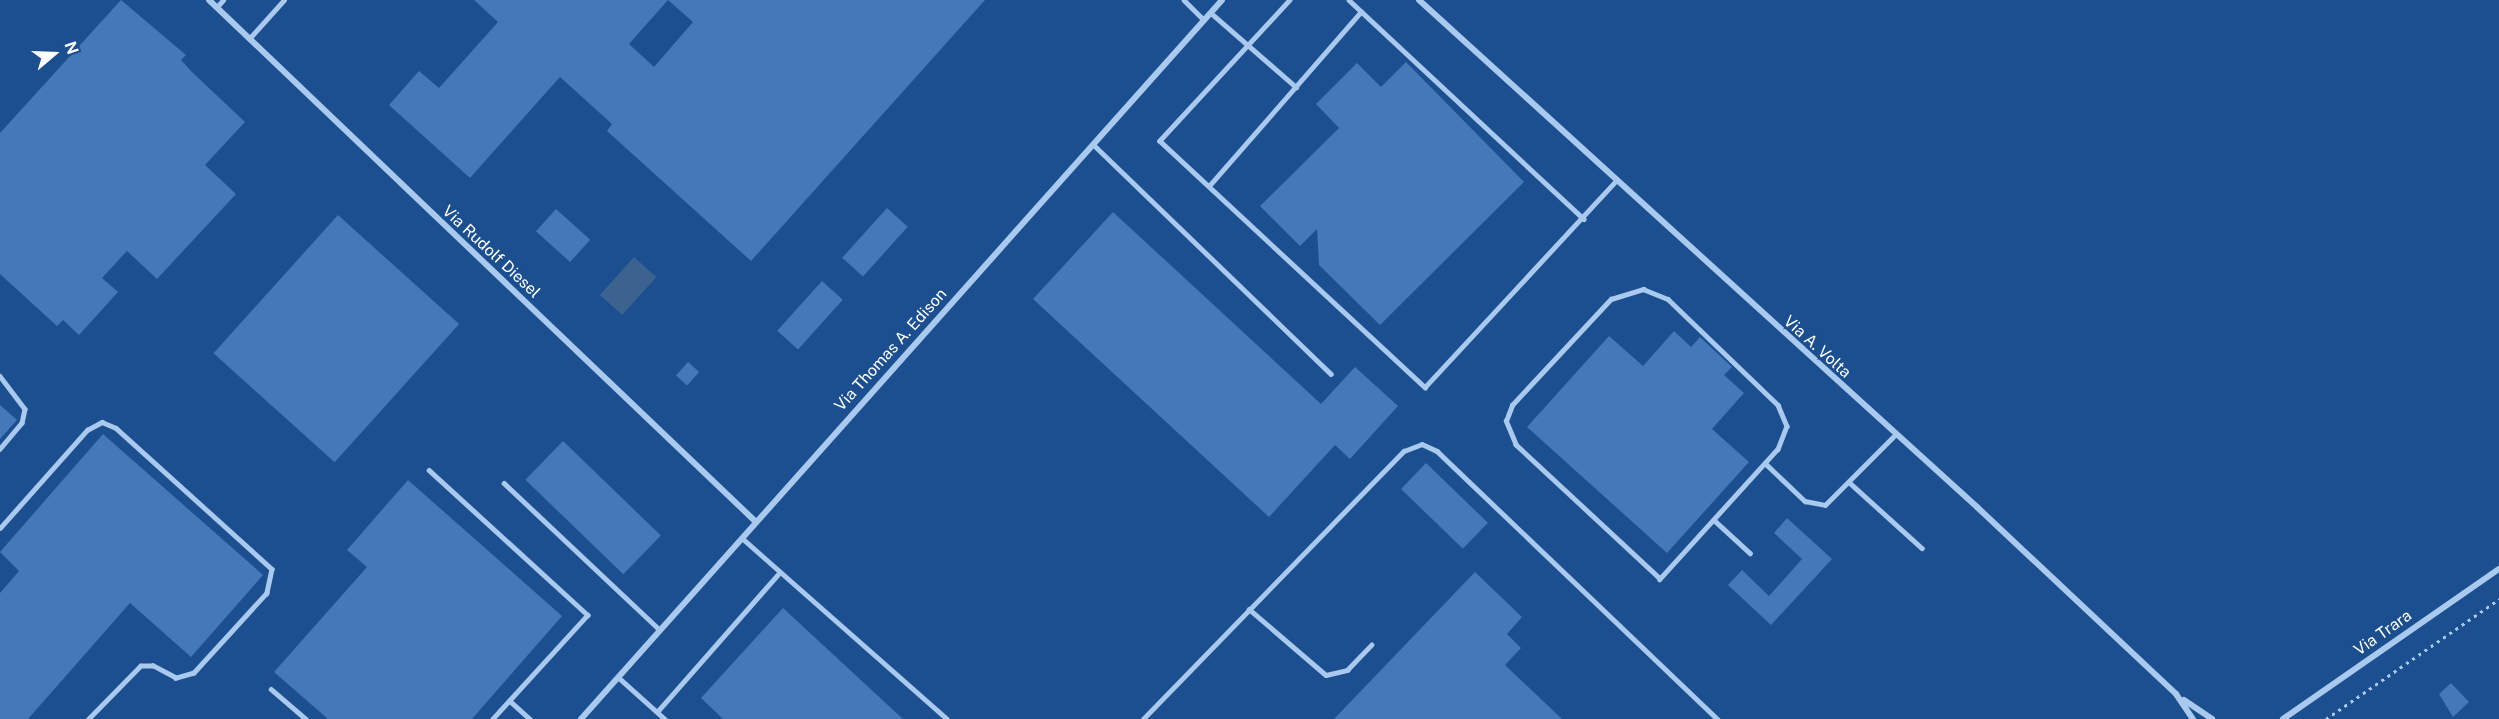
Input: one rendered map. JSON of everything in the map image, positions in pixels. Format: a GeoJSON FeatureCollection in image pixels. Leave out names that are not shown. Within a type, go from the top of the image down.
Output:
{"type":"FeatureCollection","features":[{"type":"Feature","properties":{"kind":"street","name":"Via Rudolf Diesel"},"geometry":{"type":"LineString","coordinates":[[209,0],[755,521]]}},
{"type":"Feature","properties":{"kind":"street","name":"Via Thomas A. Edison"},"geometry":{"type":"LineString","coordinates":[[583,718],[755,521],[1095,146],[1222,0]]}},
{"type":"Feature","properties":{"kind":"street","name":"Via A. Volta"},"geometry":{"type":"LineString","coordinates":[[1419,0],[2176,694],[2193,719]]}},
{"type":"Feature","properties":{"kind":"street","name":"Via Trara"},"geometry":{"type":"LineString","coordinates":[[2281,719],[2499,569]]}},
{"type":"Feature","properties":{"kind":"street"},"geometry":{"type":"LineString","coordinates":[[2176,694],[2212,719]]}},
{"type":"Feature","properties":{"kind":"lane"},"geometry":{"type":"LineString","coordinates":[[217,7],[223,0]]}},
{"type":"Feature","properties":{"kind":"lane"},"geometry":{"type":"LineString","coordinates":[[249,39],[284,0]]}},
{"type":"Feature","properties":{"kind":"lane"},"geometry":{"type":"LineString","coordinates":[[1184,0],[1204,20]]}},
{"type":"Feature","properties":{"kind":"lane"},"geometry":{"type":"LineString","coordinates":[[1290,0],[1160,141],[1425,387],[1584,219],[1616,181]]}},
{"type":"Feature","properties":{"kind":"lane"},"geometry":{"type":"LineString","coordinates":[[1349,0],[1584,219]]}},
{"type":"Feature","properties":{"kind":"lane"},"geometry":{"type":"LineString","coordinates":[[1209,186],[1361,12]]}},
{"type":"Feature","properties":{"kind":"lane"},"geometry":{"type":"LineString","coordinates":[[1211,13],[1296,87]]}},
{"type":"Feature","properties":{"kind":"lane"},"geometry":{"type":"LineString","coordinates":[[1095,146],[1331,374]]}},
{"type":"Feature","properties":{"kind":"lane"},"geometry":{"type":"LineString","coordinates":[[1649,290],[1668,299],[1782,409],[1786,437],[1766,464],[1660,579],[1511,439],[1506,421],[1512,405],[1611,299],[1625,291],[1649,290]]}},
{"type":"Feature","properties":{"kind":"lane"},"geometry":{"type":"LineString","coordinates":[[0,376],[25,409],[22,423],[0,449]]}},
{"type":"Feature","properties":{"kind":"lane"},"geometry":{"type":"LineString","coordinates":[[0,528],[87,430],[102,422],[116,428],[272,569],[267,593],[194,673],[176,678],[153,666],[141,666],[89,719]]}},
{"type":"Feature","properties":{"kind":"lane"},"geometry":{"type":"LineString","coordinates":[[1766,464],[1815,506],[1830,503],[1895,435]]}},
{"type":"Feature","properties":{"kind":"lane"},"geometry":{"type":"LineString","coordinates":[[1143,719],[1404,451],[1422,444],[1437,451],[1717,719]]}},
{"type":"Feature","properties":{"kind":"lane"},"geometry":{"type":"LineString","coordinates":[[429,470],[588,615],[494,719]]}},
{"type":"Feature","properties":{"kind":"lane"},"geometry":{"type":"LineString","coordinates":[[504,483],[660,630]]}},
{"type":"Feature","properties":{"kind":"lane"},"geometry":{"type":"LineString","coordinates":[[1850,483],[1922,548]]}},
{"type":"Feature","properties":{"kind":"lane"},"geometry":{"type":"LineString","coordinates":[[1714,520],[1750,554]]}},
{"type":"Feature","properties":{"kind":"lane"},"geometry":{"type":"LineString","coordinates":[[741,537],[947,719]]}},
{"type":"Feature","properties":{"kind":"lane"},"geometry":{"type":"LineString","coordinates":[[657,712],[780,572]]}},
{"type":"Feature","properties":{"kind":"lane"},"geometry":{"type":"LineString","coordinates":[[1250,609],[1326,675],[1347,670],[1371,645]]}},
{"type":"Feature","properties":{"kind":"lane"},"geometry":{"type":"LineString","coordinates":[[618,677],[665,719]]}},
{"type":"Feature","properties":{"kind":"lane"},"geometry":{"type":"LineString","coordinates":[[272,688],[306,719]]}},
{"type":"Feature","properties":{"kind":"lane"},"geometry":{"type":"LineString","coordinates":[[510,701],[530,719]]}},
{"type":"Feature","properties":{"kind":"path"},"geometry":{"type":"LineString","coordinates":[[2326,719],[2499,599]]}},
{"type":"Feature","properties":{"kind":"water"},"geometry":{"type":"Polygon","coordinates":[[[634,257],[656,277],[622,315],[600,295],[634,257]]]}},
{"type":"Feature","properties":{"kind":"building"},"geometry":{"type":"Polygon","coordinates":[[[121,0],[186,55],[181,60],[245,122],[205,165],[236,194],[157,279],[127,251],[102,278],[118,292],[79,335],[63,320],[57,326],[0,274],[0,133],[121,0]]]}},
{"type":"Feature","properties":{"kind":"building"},"geometry":{"type":"Polygon","coordinates":[[[474,0],[668,0],[985,0],[751,261],[607,131],[612,124],[560,77],[470,178],[389,105],[419,71],[439,88],[498,22],[474,0]],[[668,0],[629,44],[654,67],[693,22],[668,0]]]}},
{"type":"Feature","properties":{"kind":"building"},"geometry":{"type":"Polygon","coordinates":[[[1406,62],[1524,182],[1380,325],[1319,265],[1317,229],[1300,246],[1260,206],[1339,128],[1316,104],[1357,63],[1381,87],[1406,62]]]}},
{"type":"Feature","properties":{"kind":"building"},"geometry":{"type":"Polygon","coordinates":[[[887,208],[908,227],[863,277],[842,258],[887,208]]]}},
{"type":"Feature","properties":{"kind":"building"},"geometry":{"type":"Polygon","coordinates":[[[556,209],[590,240],[570,262],[536,231],[556,209]]]}},
{"type":"Feature","properties":{"kind":"building"},"geometry":{"type":"Polygon","coordinates":[[[1113,212],[1321,404],[1355,367],[1398,406],[1350,459],[1335,445],[1269,517],[1033,299],[1113,212]]]}},
{"type":"Feature","properties":{"kind":"building"},"geometry":{"type":"Polygon","coordinates":[[[338,215],[459,324],[335,462],[214,353],[338,215]]]}},
{"type":"Feature","properties":{"kind":"building"},"geometry":{"type":"Polygon","coordinates":[[[822,281],[843,300],[798,350],[777,331],[822,281]]]}},
{"type":"Feature","properties":{"kind":"building"},"geometry":{"type":"Polygon","coordinates":[[[1674,331],[1691,347],[1700,337],[1732,367],[1724,375],[1744,393],[1712,429],[1749,462],[1667,553],[1527,427],[1609,336],[1643,366],[1674,331]]]}},
{"type":"Feature","properties":{"kind":"building"},"geometry":{"type":"Polygon","coordinates":[[[688,362],[699,372],[687,385],[676,375],[688,362]]]}},
{"type":"Feature","properties":{"kind":"building"},"geometry":{"type":"Polygon","coordinates":[[[0,405],[17,420],[0,439],[0,405]]]}},
{"type":"Feature","properties":{"kind":"building"},"geometry":{"type":"Polygon","coordinates":[[[103,434],[263,575],[191,657],[130,603],[28,719],[0,719],[0,593],[19,571],[0,552],[103,434]]]}},
{"type":"Feature","properties":{"kind":"building"},"geometry":{"type":"Polygon","coordinates":[[[563,441],[661,535],[623,574],[525,480],[563,441]]]}},
{"type":"Feature","properties":{"kind":"building"},"geometry":{"type":"Polygon","coordinates":[[[1426,463],[1488,523],[1463,549],[1401,489],[1426,463]]]}},
{"type":"Feature","properties":{"kind":"building"},"geometry":{"type":"Polygon","coordinates":[[[408,480],[562,616],[472,719],[328,719],[274,672],[367,567],[347,550],[408,480]]]}},
{"type":"Feature","properties":{"kind":"building"},"geometry":{"type":"Polygon","coordinates":[[[1787,518],[1832,559],[1771,625],[1728,585],[1742,570],[1769,596],[1802,559],[1774,533],[1787,518]]]}},
{"type":"Feature","properties":{"kind":"building"},"geometry":{"type":"Polygon","coordinates":[[[1475,572],[1522,617],[1507,634],[1521,648],[1505,665],[1562,719],[1334,719],[1475,572]]]}},
{"type":"Feature","properties":{"kind":"building"},"geometry":{"type":"Polygon","coordinates":[[[783,608],[903,719],[723,719],[701,698],[783,608]]]}},
{"type":"Feature","properties":{"kind":"building"},"geometry":{"type":"Polygon","coordinates":[[[2451,683],[2469,702],[2453,717],[2439,694],[2451,683]]]}}]}
